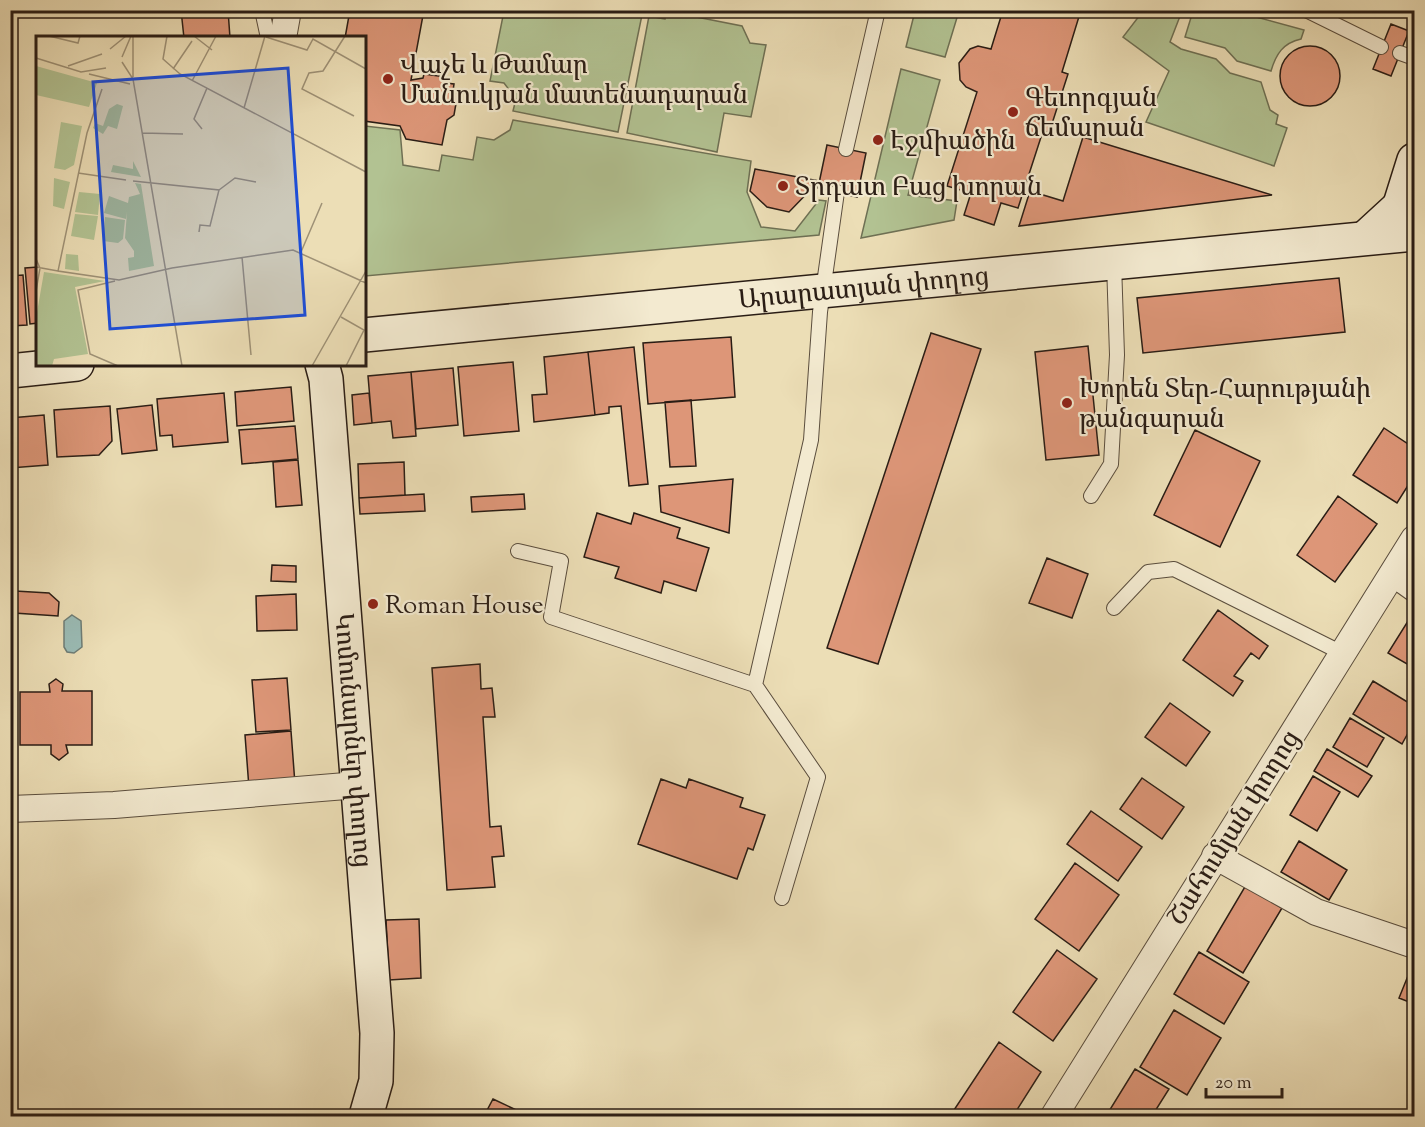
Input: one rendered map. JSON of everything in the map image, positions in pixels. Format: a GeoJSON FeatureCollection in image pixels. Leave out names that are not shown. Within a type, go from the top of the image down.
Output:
{"type":"FeatureCollection","features":[{"type":"Feature","properties":{"kind":"main road"},"geometry":{"type":"LineString","coordinates":[[1409,212],[1414,160]]}},
{"type":"Feature","properties":{"kind":"main road","name":"Արարատյան փողոց"},"geometry":{"type":"LineString","coordinates":[[366,335],[1365,238],[1409,212]]}},
{"type":"Feature","properties":{"kind":"main road"},"geometry":{"type":"LineString","coordinates":[[10,371],[58,366]]}},
{"type":"Feature","properties":{"kind":"main road","name":"Կոմունարներ փողոց"},"geometry":{"type":"LineString","coordinates":[[323,366],[326,379],[377,1033],[376,1081],[366,1116]]}},
{"type":"Feature","properties":{"kind":"street"},"geometry":{"type":"LineString","coordinates":[[283,36],[288,10]]}},
{"type":"Feature","properties":{"kind":"street","name":"Շահումյան փողոց"},"geometry":{"type":"LineString","coordinates":[[1054,1116],[1414,539]]}},
{"type":"Feature","properties":{"kind":"street"},"geometry":{"type":"LineString","coordinates":[[1393,573],[1414,588]]}},
{"type":"Feature","properties":{"kind":"street"},"geometry":{"type":"LineString","coordinates":[[10,809],[114,805],[358,785]]}},
{"type":"Feature","properties":{"kind":"street"},"geometry":{"type":"LineString","coordinates":[[1215,856],[1316,912],[1414,945]]}},
{"type":"Feature","properties":{"kind":"lane"},"geometry":{"type":"LineString","coordinates":[[262,10],[268,36]]}},
{"type":"Feature","properties":{"kind":"lane"},"geometry":{"type":"LineString","coordinates":[[846,149],[878,10]]}},
{"type":"Feature","properties":{"kind":"lane"},"geometry":{"type":"LineString","coordinates":[[1306,10],[1381,47]]}},
{"type":"Feature","properties":{"kind":"lane"},"geometry":{"type":"LineString","coordinates":[[1400,53],[1414,58]]}},
{"type":"Feature","properties":{"kind":"lane"},"geometry":{"type":"LineString","coordinates":[[754,685],[811,440],[823,291],[837,192]]}},
{"type":"Feature","properties":{"kind":"lane"},"geometry":{"type":"LineString","coordinates":[[1091,496],[1111,464],[1117,355],[1114,263]]}},
{"type":"Feature","properties":{"kind":"lane"},"geometry":{"type":"LineString","coordinates":[[518,551],[561,561],[551,617],[754,685],[818,777],[782,898]]}},
{"type":"Feature","properties":{"kind":"lane"},"geometry":{"type":"LineString","coordinates":[[1114,608],[1148,572],[1174,569],[1342,653]]}},
{"type":"Feature","properties":{"kind":"green space"},"geometry":{"type":"Polygon","coordinates":[[[629,10],[642,15],[618,132],[513,111],[516,99],[504,83],[490,81],[504,11],[629,10]]]}},
{"type":"Feature","properties":{"kind":"green space"},"geometry":{"type":"Polygon","coordinates":[[[666,11],[742,26],[750,43],[766,45],[751,117],[724,113],[717,152],[627,133],[649,16],[665,19],[666,11]]]}},
{"type":"Feature","properties":{"kind":"green space"},"geometry":{"type":"Polygon","coordinates":[[[915,11],[959,11],[945,57],[906,47],[915,11]]]}},
{"type":"Feature","properties":{"kind":"green space"},"geometry":{"type":"Polygon","coordinates":[[[1143,11],[1182,11],[1170,42],[1181,49],[1216,59],[1230,73],[1261,82],[1270,110],[1278,115],[1276,124],[1287,128],[1274,166],[1146,122],[1169,71],[1123,37],[1143,11]]]}},
{"type":"Feature","properties":{"kind":"green space"},"geometry":{"type":"Polygon","coordinates":[[[1193,11],[1234,11],[1304,30],[1301,39],[1289,43],[1281,50],[1271,71],[1237,61],[1225,48],[1185,37],[1193,11]]]}},
{"type":"Feature","properties":{"kind":"green space"},"geometry":{"type":"Polygon","coordinates":[[[901,69],[940,80],[908,195],[957,201],[954,220],[861,238],[901,69]]]}},
{"type":"Feature","properties":{"kind":"green space"},"geometry":{"type":"Polygon","coordinates":[[[513,120],[751,161],[747,192],[761,227],[795,231],[819,200],[826,201],[819,235],[366,276],[366,126],[400,130],[403,165],[439,171],[442,155],[473,160],[477,137],[494,140],[510,130],[513,120]]]}},
{"type":"Feature","properties":{"kind":"water"},"geometry":{"type":"Polygon","coordinates":[[[72,615],[81,621],[82,647],[74,653],[67,652],[64,647],[64,621],[72,615]]]}},
{"type":"Feature","properties":{"kind":"building"},"geometry":{"type":"Polygon","coordinates":[[[181,10],[228,10],[230,36],[184,36],[181,10]]]}},
{"type":"Feature","properties":{"kind":"building","name":"Վաչե և Թամար Մանուկյան մատենադարան"},"geometry":{"type":"Polygon","coordinates":[[[350,10],[424,10],[411,80],[423,78],[424,74],[446,77],[445,83],[454,84],[453,91],[458,92],[454,115],[447,120],[442,145],[406,139],[400,126],[366,121],[366,36],[345,36],[350,10]]]}},
{"type":"Feature","properties":{"kind":"building","name":"Գեւորգյան ճեմարան"},"geometry":{"type":"Polygon","coordinates":[[[1003,10],[1081,10],[1062,72],[1068,74],[1049,133],[1043,131],[1018,208],[1001,203],[994,225],[964,215],[971,193],[947,186],[977,92],[966,87],[960,80],[959,63],[970,49],[978,46],[991,49],[1003,10]]]}},
{"type":"Feature","properties":{"kind":"building"},"geometry":{"type":"Polygon","coordinates":[[[1391,24],[1409,31],[1391,76],[1373,69],[1391,24]]]}},
{"type":"Feature","properties":{"kind":"building"},"geometry":{"type":"Polygon","coordinates":[[[1310,46],[1327,51],[1335,59],[1340,76],[1335,93],[1327,101],[1310,106],[1293,101],[1285,93],[1280,76],[1285,59],[1293,51],[1310,46]]]}},
{"type":"Feature","properties":{"kind":"building"},"geometry":{"type":"Polygon","coordinates":[[[1083,137],[1272,195],[1019,226],[1030,191],[1063,201],[1083,137]]]}},
{"type":"Feature","properties":{"kind":"building"},"geometry":{"type":"Polygon","coordinates":[[[827,145],[866,153],[857,197],[818,188],[827,145]]]}},
{"type":"Feature","properties":{"kind":"building","name":"Տրդատ Բաց խորան"},"geometry":{"type":"Polygon","coordinates":[[[755,169],[819,181],[789,212],[767,207],[750,191],[755,169]]]}},
{"type":"Feature","properties":{"kind":"building"},"geometry":{"type":"Polygon","coordinates":[[[36,267],[36,323],[30,324],[25,268],[36,267]]]}},
{"type":"Feature","properties":{"kind":"building"},"geometry":{"type":"Polygon","coordinates":[[[23,275],[27,325],[10,326],[10,276],[23,275]]]}},
{"type":"Feature","properties":{"kind":"building"},"geometry":{"type":"Polygon","coordinates":[[[1339,278],[1345,332],[1143,353],[1137,298],[1339,278]]]}},
{"type":"Feature","properties":{"kind":"building"},"geometry":{"type":"Polygon","coordinates":[[[931,333],[981,349],[878,664],[827,648],[931,333]]]}},
{"type":"Feature","properties":{"kind":"building"},"geometry":{"type":"Polygon","coordinates":[[[731,337],[735,397],[648,404],[643,343],[731,337]]]}},
{"type":"Feature","properties":{"kind":"building","name":"Խորեն Տեր-Հարությանի թանգարան"},"geometry":{"type":"Polygon","coordinates":[[[1088,346],[1099,455],[1046,460],[1035,352],[1088,346]]]}},
{"type":"Feature","properties":{"kind":"building"},"geometry":{"type":"Polygon","coordinates":[[[634,347],[648,484],[629,486],[621,406],[609,407],[609,413],[595,415],[588,352],[634,347]]]}},
{"type":"Feature","properties":{"kind":"building"},"geometry":{"type":"Polygon","coordinates":[[[588,352],[595,415],[534,422],[532,395],[547,394],[544,357],[588,352]]]}},
{"type":"Feature","properties":{"kind":"building"},"geometry":{"type":"Polygon","coordinates":[[[513,362],[519,431],[464,436],[458,367],[513,362]]]}},
{"type":"Feature","properties":{"kind":"building"},"geometry":{"type":"Polygon","coordinates":[[[453,368],[458,425],[416,429],[411,372],[453,368]]]}},
{"type":"Feature","properties":{"kind":"building"},"geometry":{"type":"Polygon","coordinates":[[[411,372],[416,436],[393,438],[391,421],[372,423],[368,376],[411,372]]]}},
{"type":"Feature","properties":{"kind":"building"},"geometry":{"type":"Polygon","coordinates":[[[291,387],[294,421],[237,426],[235,392],[291,387]]]}},
{"type":"Feature","properties":{"kind":"building"},"geometry":{"type":"Polygon","coordinates":[[[224,393],[228,442],[173,447],[172,435],[160,436],[157,399],[224,393]]]}},
{"type":"Feature","properties":{"kind":"building"},"geometry":{"type":"Polygon","coordinates":[[[369,393],[372,423],[354,425],[352,395],[369,393]]]}},
{"type":"Feature","properties":{"kind":"building"},"geometry":{"type":"Polygon","coordinates":[[[691,400],[696,466],[670,467],[665,402],[691,400]]]}},
{"type":"Feature","properties":{"kind":"building"},"geometry":{"type":"Polygon","coordinates":[[[152,405],[157,450],[122,454],[117,409],[152,405]]]}},
{"type":"Feature","properties":{"kind":"building"},"geometry":{"type":"Polygon","coordinates":[[[110,406],[112,441],[99,455],[57,457],[54,410],[110,406]]]}},
{"type":"Feature","properties":{"kind":"building"},"geometry":{"type":"Polygon","coordinates":[[[44,415],[48,465],[10,468],[10,418],[44,415]]]}},
{"type":"Feature","properties":{"kind":"building"},"geometry":{"type":"Polygon","coordinates":[[[295,426],[298,459],[242,464],[239,430],[295,426]]]}},
{"type":"Feature","properties":{"kind":"building"},"geometry":{"type":"Polygon","coordinates":[[[1384,428],[1414,448],[1414,476],[1397,503],[1353,475],[1384,428]]]}},
{"type":"Feature","properties":{"kind":"building"},"geometry":{"type":"Polygon","coordinates":[[[1195,430],[1260,461],[1220,547],[1154,515],[1195,430]]]}},
{"type":"Feature","properties":{"kind":"building"},"geometry":{"type":"Polygon","coordinates":[[[298,460],[302,505],[276,507],[273,462],[298,460]]]}},
{"type":"Feature","properties":{"kind":"building"},"geometry":{"type":"Polygon","coordinates":[[[404,462],[405,495],[359,498],[358,464],[404,462]]]}},
{"type":"Feature","properties":{"kind":"building"},"geometry":{"type":"Polygon","coordinates":[[[733,479],[729,533],[661,512],[659,486],[733,479]]]}},
{"type":"Feature","properties":{"kind":"building"},"geometry":{"type":"Polygon","coordinates":[[[424,494],[425,511],[360,514],[359,498],[424,494]]]}},
{"type":"Feature","properties":{"kind":"building"},"geometry":{"type":"Polygon","coordinates":[[[524,494],[525,509],[472,512],[471,497],[524,494]]]}},
{"type":"Feature","properties":{"kind":"building"},"geometry":{"type":"Polygon","coordinates":[[[1338,496],[1377,524],[1335,582],[1297,555],[1338,496]]]}},
{"type":"Feature","properties":{"kind":"building"},"geometry":{"type":"Polygon","coordinates":[[[597,513],[631,524],[634,513],[680,528],[677,538],[709,548],[696,591],[664,581],[661,593],[615,578],[619,567],[584,557],[597,513]]]}},
{"type":"Feature","properties":{"kind":"building"},"geometry":{"type":"Polygon","coordinates":[[[1047,558],[1088,574],[1072,618],[1029,603],[1047,558]]]}},
{"type":"Feature","properties":{"kind":"building"},"geometry":{"type":"Polygon","coordinates":[[[272,565],[296,566],[296,582],[271,581],[272,565]]]}},
{"type":"Feature","properties":{"kind":"building"},"geometry":{"type":"Polygon","coordinates":[[[15,591],[49,593],[59,602],[58,616],[14,613],[15,591]]]}},
{"type":"Feature","properties":{"kind":"building"},"geometry":{"type":"Polygon","coordinates":[[[296,594],[297,630],[257,631],[256,596],[296,594]]]}},
{"type":"Feature","properties":{"kind":"building"},"geometry":{"type":"Polygon","coordinates":[[[1218,610],[1268,646],[1259,659],[1251,653],[1234,676],[1243,681],[1233,696],[1183,660],[1218,610]]]}},
{"type":"Feature","properties":{"kind":"building"},"geometry":{"type":"Polygon","coordinates":[[[1408,621],[1414,625],[1414,668],[1388,653],[1408,621]]]}},
{"type":"Feature","properties":{"kind":"building"},"geometry":{"type":"Polygon","coordinates":[[[480,664],[481,689],[492,688],[495,717],[483,717],[490,827],[501,826],[504,856],[492,857],[495,887],[447,890],[432,668],[480,664]]]}},
{"type":"Feature","properties":{"kind":"building"},"geometry":{"type":"Polygon","coordinates":[[[287,678],[291,730],[256,732],[252,680],[287,678]]]}},
{"type":"Feature","properties":{"kind":"building"},"geometry":{"type":"Polygon","coordinates":[[[56,679],[63,684],[62,691],[92,691],[92,745],[66,745],[68,753],[59,760],[51,754],[51,745],[20,745],[20,692],[50,692],[49,684],[56,679]]]}},
{"type":"Feature","properties":{"kind":"building"},"geometry":{"type":"Polygon","coordinates":[[[1373,681],[1414,706],[1414,722],[1402,744],[1353,714],[1373,681]]]}},
{"type":"Feature","properties":{"kind":"building"},"geometry":{"type":"Polygon","coordinates":[[[1170,703],[1210,732],[1186,766],[1145,737],[1170,703]]]}},
{"type":"Feature","properties":{"kind":"building"},"geometry":{"type":"Polygon","coordinates":[[[1350,718],[1384,738],[1367,767],[1333,747],[1350,718]]]}},
{"type":"Feature","properties":{"kind":"building"},"geometry":{"type":"Polygon","coordinates":[[[291,731],[295,784],[249,788],[245,735],[291,731]]]}},
{"type":"Feature","properties":{"kind":"building"},"geometry":{"type":"Polygon","coordinates":[[[1327,749],[1372,776],[1358,797],[1314,771],[1327,749]]]}},
{"type":"Feature","properties":{"kind":"building"},"geometry":{"type":"Polygon","coordinates":[[[1313,776],[1340,792],[1317,831],[1290,815],[1313,776]]]}},
{"type":"Feature","properties":{"kind":"building"},"geometry":{"type":"Polygon","coordinates":[[[1142,778],[1184,807],[1162,839],[1120,809],[1142,778]]]}},
{"type":"Feature","properties":{"kind":"building"},"geometry":{"type":"Polygon","coordinates":[[[661,779],[686,788],[689,779],[743,798],[740,807],[765,815],[753,850],[748,848],[737,879],[638,844],[661,779]]]}},
{"type":"Feature","properties":{"kind":"building"},"geometry":{"type":"Polygon","coordinates":[[[1091,811],[1142,847],[1118,881],[1067,844],[1091,811]]]}},
{"type":"Feature","properties":{"kind":"building"},"geometry":{"type":"Polygon","coordinates":[[[1299,841],[1347,870],[1329,900],[1281,872],[1299,841]]]}},
{"type":"Feature","properties":{"kind":"building"},"geometry":{"type":"Polygon","coordinates":[[[1075,863],[1119,895],[1079,951],[1035,919],[1075,863]]]}},
{"type":"Feature","properties":{"kind":"building"},"geometry":{"type":"Polygon","coordinates":[[[1246,885],[1282,908],[1243,973],[1207,951],[1246,885]]]}},
{"type":"Feature","properties":{"kind":"building"},"geometry":{"type":"Polygon","coordinates":[[[419,919],[421,978],[389,980],[386,920],[419,919]]]}},
{"type":"Feature","properties":{"kind":"building"},"geometry":{"type":"Polygon","coordinates":[[[1057,950],[1097,979],[1053,1041],[1013,1012],[1057,950]]]}},
{"type":"Feature","properties":{"kind":"building"},"geometry":{"type":"Polygon","coordinates":[[[1199,952],[1249,982],[1224,1024],[1174,994],[1199,952]]]}},
{"type":"Feature","properties":{"kind":"building"},"geometry":{"type":"Polygon","coordinates":[[[1414,961],[1414,1004],[1399,998],[1414,961]]]}},
{"type":"Feature","properties":{"kind":"building"},"geometry":{"type":"Polygon","coordinates":[[[1174,1010],[1221,1038],[1187,1095],[1140,1067],[1174,1010]]]}},
{"type":"Feature","properties":{"kind":"building"},"geometry":{"type":"Polygon","coordinates":[[[999,1042],[1041,1072],[1013,1116],[965,1116],[954,1110],[999,1042]]]}},
{"type":"Feature","properties":{"kind":"building"},"geometry":{"type":"Polygon","coordinates":[[[1135,1069],[1169,1089],[1152,1116],[1106,1116],[1135,1069]]]}},
{"type":"Feature","properties":{"kind":"building"},"geometry":{"type":"Polygon","coordinates":[[[493,1099],[529,1116],[484,1116],[493,1099]]]}},
{"type":"Feature","properties":{"kind":"place","name":"Վաչե և Թամար Մանուկյան մատենադարան"},"geometry":{"type":"Point","coordinates":[388,79]}},
{"type":"Feature","properties":{"kind":"place","name":"Գեւորգյան ճեմարան"},"geometry":{"type":"Point","coordinates":[1013,112]}},
{"type":"Feature","properties":{"kind":"place","name":"Էջմիածին"},"geometry":{"type":"Point","coordinates":[878,140]}},
{"type":"Feature","properties":{"kind":"place","name":"Տրդատ Բաց խորան"},"geometry":{"type":"Point","coordinates":[783,186]}},
{"type":"Feature","properties":{"kind":"place","name":"Խորեն Տեր-Հարությանի թանգարան"},"geometry":{"type":"Point","coordinates":[1067,403]}},
{"type":"Feature","properties":{"kind":"place","name":"Roman House"},"geometry":{"type":"Point","coordinates":[373,604]}}]}
